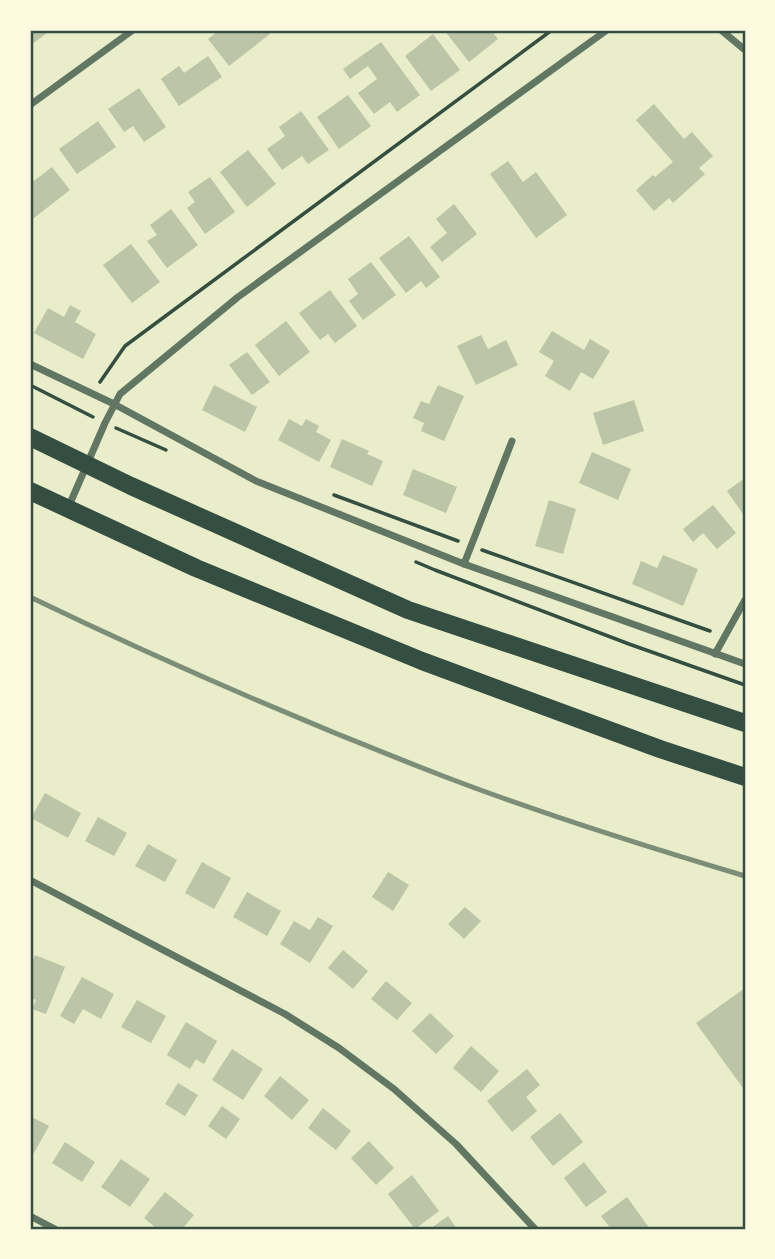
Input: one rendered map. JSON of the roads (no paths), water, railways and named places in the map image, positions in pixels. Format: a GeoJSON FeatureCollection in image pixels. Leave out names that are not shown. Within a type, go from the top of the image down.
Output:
{"type":"FeatureCollection","features":[{"type":"Feature","properties":{"kind":"main road"},"geometry":{"type":"LineString","coordinates":[[30,437],[131,486],[408,610],[745,723]]}},
{"type":"Feature","properties":{"kind":"main road"},"geometry":{"type":"LineString","coordinates":[[30,491],[196,568],[422,661],[660,749],[745,777]]}},
{"type":"Feature","properties":{"kind":"street"},"geometry":{"type":"LineString","coordinates":[[30,105],[133,30]]}},
{"type":"Feature","properties":{"kind":"street"},"geometry":{"type":"LineString","coordinates":[[68,509],[120,394],[238,297],[607,30]]}},
{"type":"Feature","properties":{"kind":"street"},"geometry":{"type":"LineString","coordinates":[[721,30],[745,50]]}},
{"type":"Feature","properties":{"kind":"street"},"geometry":{"type":"LineString","coordinates":[[30,363],[114,404],[257,481],[464,564],[745,664]]}},
{"type":"Feature","properties":{"kind":"street"},"geometry":{"type":"LineString","coordinates":[[464,564],[512,441]]}},
{"type":"Feature","properties":{"kind":"street"},"geometry":{"type":"LineString","coordinates":[[715,654],[745,600]]}},
{"type":"Feature","properties":{"kind":"street"},"geometry":{"type":"LineString","coordinates":[[30,881],[285,1014],[339,1048],[394,1089],[456,1144],[536,1229]]}},
{"type":"Feature","properties":{"kind":"street"},"geometry":{"type":"LineString","coordinates":[[30,1216],[55,1229]]}},
{"type":"Feature","properties":{"kind":"railway"},"geometry":{"type":"LineString","coordinates":[[30,597],[235,691],[443,776],[593,829],[745,876]]}}]}
